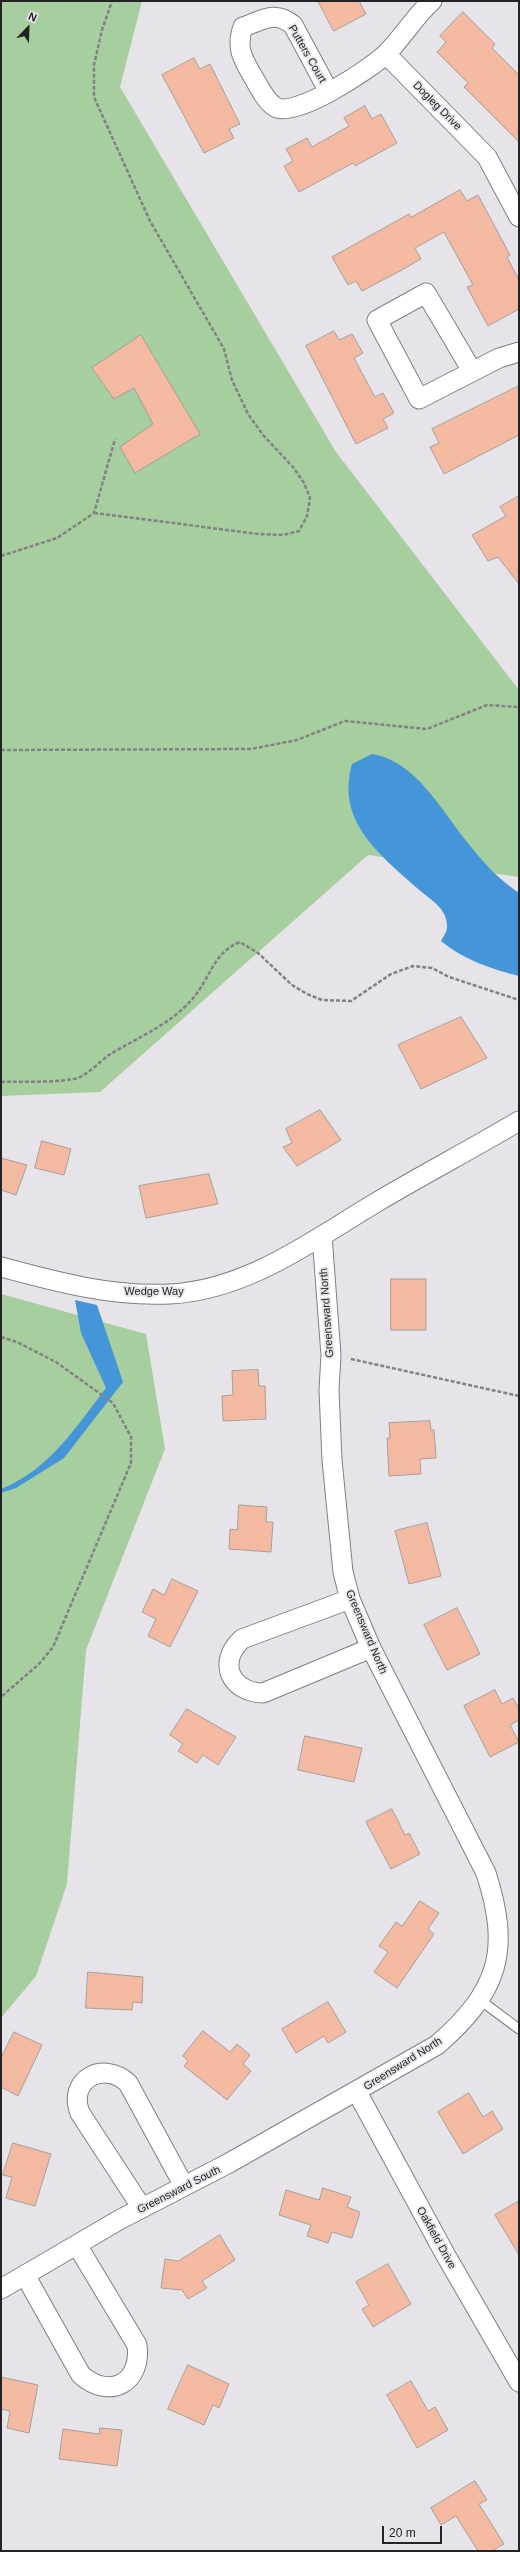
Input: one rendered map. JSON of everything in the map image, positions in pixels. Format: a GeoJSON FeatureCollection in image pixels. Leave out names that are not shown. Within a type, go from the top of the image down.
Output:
{"type":"FeatureCollection","features":[{"type":"Feature","properties":{"kind":"street"},"geometry":{"type":"LineString","coordinates":[[386,54],[429,2]]}},
{"type":"Feature","properties":{"kind":"street","name":"Putters Court"},"geometry":{"type":"LineString","coordinates":[[329,92],[293,26],[284,18],[271,17],[243,27],[238,47],[265,96],[274,107],[283,110],[290,109],[329,92],[355,78],[386,54]]}},
{"type":"Feature","properties":{"kind":"street","name":"Dogleg Drive"},"geometry":{"type":"LineString","coordinates":[[386,54],[487,157],[519,217]]}},
{"type":"Feature","properties":{"kind":"street"},"geometry":{"type":"LineString","coordinates":[[472,372],[426,293],[377,320],[418,399],[472,372],[499,358],[519,352]]}},
{"type":"Feature","properties":{"kind":"street"},"geometry":{"type":"LineString","coordinates":[[322,1236],[519,1121]]}},
{"type":"Feature","properties":{"kind":"street","name":"Wedge Way"},"geometry":{"type":"LineString","coordinates":[[1,1267],[86,1288],[170,1294],[201,1290],[224,1284],[282,1260],[322,1236]]}},
{"type":"Feature","properties":{"kind":"street","name":"Greensward North"},"geometry":{"type":"LineString","coordinates":[[322,1236],[331,1354],[329,1390],[332,1460],[343,1572],[350,1599],[371,1648],[486,1873],[496,1904],[499,1933],[497,1958],[490,1982],[480,2000],[462,2023],[437,2045],[357,2092]]}},
{"type":"Feature","properties":{"kind":"street"},"geometry":{"type":"LineString","coordinates":[[350,1599],[242,1639],[234,1646],[229,1657],[229,1669],[233,1680],[246,1690],[264,1693],[371,1648]]}},
{"type":"Feature","properties":{"kind":"street"},"geometry":{"type":"LineString","coordinates":[[142,2208],[80,2113],[77,2096],[81,2086],[88,2077],[100,2072],[109,2072],[120,2075],[128,2083],[184,2186]]}},
{"type":"Feature","properties":{"kind":"street","name":"Greensward South"},"geometry":{"type":"LineString","coordinates":[[1,2289],[142,2208],[357,2092]]}},
{"type":"Feature","properties":{"kind":"street","name":"Oakfield Drive"},"geometry":{"type":"LineString","coordinates":[[357,2092],[445,2254],[519,2382]]}},
{"type":"Feature","properties":{"kind":"street"},"geometry":{"type":"LineString","coordinates":[[25,2275],[81,2375],[90,2383],[102,2387],[114,2387],[126,2381],[135,2370],[139,2358],[137,2345],[77,2245]]}},
{"type":"Feature","properties":{"kind":"lane"},"geometry":{"type":"LineString","coordinates":[[480,2000],[519,2029]]}},
{"type":"Feature","properties":{"kind":"path"},"geometry":{"type":"LineString","coordinates":[[94,513],[259,534],[283,535],[299,531],[307,516],[310,498],[304,483],[293,467],[263,435],[248,414],[232,380],[224,349],[150,222],[94,96],[94,65],[102,30],[112,1]]}},
{"type":"Feature","properties":{"kind":"path"},"geometry":{"type":"LineString","coordinates":[[1,556],[57,538],[94,513],[115,439]]}},
{"type":"Feature","properties":{"kind":"path"},"geometry":{"type":"LineString","coordinates":[[1,750],[251,750],[297,740],[345,721],[428,729],[487,705],[519,707]]}},
{"type":"Feature","properties":{"kind":"path"},"geometry":{"type":"LineString","coordinates":[[1,1082],[76,1079],[109,1056],[151,1032],[183,1010],[209,975],[219,955],[230,946],[240,942],[258,953],[292,985],[307,994],[322,1000],[351,1002],[391,974],[413,966],[432,968],[449,977],[519,1000]]}},
{"type":"Feature","properties":{"kind":"path"},"geometry":{"type":"LineString","coordinates":[[1,1337],[17,1342],[56,1362],[113,1403],[131,1437],[131,1463],[53,1647],[39,1664],[1,1697]]}},
{"type":"Feature","properties":{"kind":"path"},"geometry":{"type":"LineString","coordinates":[[331,1354],[519,1396]]}},
{"type":"Feature","properties":{"kind":"green space"},"geometry":{"type":"Polygon","coordinates":[[[1,1],[142,1],[120,87],[336,452],[519,690],[519,877],[368,855],[100,1092],[1,1096],[1,1]]]}},
{"type":"Feature","properties":{"kind":"green space"},"geometry":{"type":"Polygon","coordinates":[[[1,1294],[146,1334],[165,1449],[86,1650],[67,1884],[36,1976],[1,2018],[1,1294]]]}},
{"type":"Feature","properties":{"kind":"water"},"geometry":{"type":"Polygon","coordinates":[[[372,754],[388,758],[415,776],[485,863],[497,876],[519,893],[519,976],[468,959],[441,941],[446,933],[447,927],[444,914],[441,909],[388,862],[364,834],[355,819],[350,802],[349,784],[352,764],[372,754]]]}},
{"type":"Feature","properties":{"kind":"water"},"geometry":{"type":"Polygon","coordinates":[[[75,1300],[97,1305],[123,1382],[64,1458],[16,1488],[1,1493],[1,1489],[18,1481],[33,1471],[60,1446],[106,1388],[81,1333],[75,1300]]]}},
{"type":"Feature","properties":{"kind":"building"},"geometry":{"type":"Polygon","coordinates":[[[318,1],[359,1],[366,14],[334,31],[318,1]]]}},
{"type":"Feature","properties":{"kind":"building"},"geometry":{"type":"Polygon","coordinates":[[[463,12],[495,44],[492,48],[519,75],[519,142],[464,87],[468,83],[437,52],[446,42],[440,36],[463,12]]]}},
{"type":"Feature","properties":{"kind":"building"},"geometry":{"type":"Polygon","coordinates":[[[194,58],[200,69],[210,64],[240,124],[229,129],[234,138],[204,153],[162,75],[194,58]]]}},
{"type":"Feature","properties":{"kind":"building"},"geometry":{"type":"Polygon","coordinates":[[[365,106],[372,119],[381,114],[397,143],[355,166],[353,163],[299,192],[284,166],[293,161],[286,149],[307,138],[312,147],[349,126],[344,118],[365,106]]]}},
{"type":"Feature","properties":{"kind":"building"},"geometry":{"type":"Polygon","coordinates":[[[460,190],[467,201],[478,195],[510,255],[507,257],[519,280],[519,309],[488,326],[467,287],[473,285],[444,232],[415,248],[421,259],[400,271],[362,291],[356,281],[348,285],[332,257],[409,214],[411,217],[460,190]]]}},
{"type":"Feature","properties":{"kind":"building"},"geometry":{"type":"Polygon","coordinates":[[[334,331],[339,340],[352,334],[363,353],[354,358],[375,397],[383,393],[394,413],[383,419],[388,428],[356,444],[306,346],[334,331]]]}},
{"type":"Feature","properties":{"kind":"building"},"geometry":{"type":"Polygon","coordinates":[[[141,335],[200,434],[135,473],[120,447],[153,424],[134,388],[114,399],[92,368],[141,335]]]}},
{"type":"Feature","properties":{"kind":"building"},"geometry":{"type":"Polygon","coordinates":[[[519,386],[519,435],[444,474],[430,447],[439,443],[432,429],[519,386]]]}},
{"type":"Feature","properties":{"kind":"building"},"geometry":{"type":"Polygon","coordinates":[[[519,496],[519,584],[498,557],[488,561],[472,535],[506,516],[500,507],[519,496]]]}},
{"type":"Feature","properties":{"kind":"building"},"geometry":{"type":"Polygon","coordinates":[[[461,1017],[487,1058],[421,1089],[398,1045],[461,1017]]]}},
{"type":"Feature","properties":{"kind":"building"},"geometry":{"type":"Polygon","coordinates":[[[320,1110],[341,1140],[297,1166],[283,1147],[292,1143],[286,1129],[320,1110]]]}},
{"type":"Feature","properties":{"kind":"building"},"geometry":{"type":"Polygon","coordinates":[[[42,1141],[71,1149],[64,1175],[35,1168],[42,1141]]]}},
{"type":"Feature","properties":{"kind":"building"},"geometry":{"type":"Polygon","coordinates":[[[1,1158],[27,1165],[16,1195],[1,1190],[1,1158]]]}},
{"type":"Feature","properties":{"kind":"building"},"geometry":{"type":"Polygon","coordinates":[[[209,1174],[218,1204],[146,1218],[139,1186],[209,1174]]]}},
{"type":"Feature","properties":{"kind":"building"},"geometry":{"type":"Polygon","coordinates":[[[391,1279],[426,1279],[426,1330],[391,1330],[391,1279]]]}},
{"type":"Feature","properties":{"kind":"building"},"geometry":{"type":"Polygon","coordinates":[[[258,1370],[259,1386],[265,1386],[266,1419],[223,1421],[222,1396],[233,1395],[232,1371],[258,1370]]]}},
{"type":"Feature","properties":{"kind":"building"},"geometry":{"type":"Polygon","coordinates":[[[430,1421],[431,1430],[434,1430],[436,1458],[420,1459],[421,1474],[389,1476],[387,1438],[390,1438],[389,1423],[430,1421]]]}},
{"type":"Feature","properties":{"kind":"building"},"geometry":{"type":"Polygon","coordinates":[[[239,1505],[267,1507],[266,1522],[273,1522],[271,1552],[229,1549],[230,1529],[237,1530],[239,1505]]]}},
{"type":"Feature","properties":{"kind":"building"},"geometry":{"type":"Polygon","coordinates":[[[427,1523],[441,1576],[409,1584],[395,1531],[427,1523]]]}},
{"type":"Feature","properties":{"kind":"building"},"geometry":{"type":"Polygon","coordinates":[[[172,1579],[198,1591],[170,1647],[148,1636],[156,1619],[142,1612],[153,1589],[164,1595],[172,1579]]]}},
{"type":"Feature","properties":{"kind":"building"},"geometry":{"type":"Polygon","coordinates":[[[457,1608],[480,1654],[447,1670],[424,1625],[457,1608]]]}},
{"type":"Feature","properties":{"kind":"building"},"geometry":{"type":"Polygon","coordinates":[[[495,1690],[502,1704],[513,1698],[519,1709],[519,1720],[510,1725],[519,1742],[490,1757],[464,1706],[495,1690]]]}},
{"type":"Feature","properties":{"kind":"building"},"geometry":{"type":"Polygon","coordinates":[[[187,1709],[236,1737],[218,1765],[203,1755],[197,1763],[178,1751],[183,1744],[170,1735],[187,1709]]]}},
{"type":"Feature","properties":{"kind":"building"},"geometry":{"type":"Polygon","coordinates":[[[305,1736],[362,1748],[354,1782],[298,1770],[305,1736]]]}},
{"type":"Feature","properties":{"kind":"building"},"geometry":{"type":"Polygon","coordinates":[[[392,1809],[405,1835],[409,1833],[420,1854],[391,1869],[366,1822],[392,1809]]]}},
{"type":"Feature","properties":{"kind":"building"},"geometry":{"type":"Polygon","coordinates":[[[420,1901],[439,1913],[428,1929],[434,1934],[397,1988],[374,1972],[388,1952],[379,1946],[396,1922],[402,1926],[420,1901]]]}},
{"type":"Feature","properties":{"kind":"building"},"geometry":{"type":"Polygon","coordinates":[[[88,1972],[143,1977],[142,2003],[133,2002],[132,2010],[86,2008],[88,1972]]]}},
{"type":"Feature","properties":{"kind":"building"},"geometry":{"type":"Polygon","coordinates":[[[328,2002],[346,2032],[328,2043],[324,2036],[296,2053],[282,2029],[328,2002]]]}},
{"type":"Feature","properties":{"kind":"building"},"geometry":{"type":"Polygon","coordinates":[[[203,2031],[230,2052],[237,2044],[250,2055],[243,2064],[251,2071],[227,2100],[184,2066],[188,2061],[183,2056],[203,2031]]]}},
{"type":"Feature","properties":{"kind":"building"},"geometry":{"type":"Polygon","coordinates":[[[14,2032],[42,2045],[18,2096],[1,2087],[1,2058],[14,2032]]]}},
{"type":"Feature","properties":{"kind":"building"},"geometry":{"type":"Polygon","coordinates":[[[469,2093],[483,2117],[492,2111],[503,2129],[463,2154],[438,2112],[469,2093]]]}},
{"type":"Feature","properties":{"kind":"building"},"geometry":{"type":"Polygon","coordinates":[[[13,2143],[51,2154],[35,2206],[6,2198],[12,2177],[3,2175],[13,2143]]]}},
{"type":"Feature","properties":{"kind":"building"},"geometry":{"type":"Polygon","coordinates":[[[323,2188],[351,2197],[347,2207],[360,2212],[352,2238],[332,2232],[328,2243],[307,2236],[311,2225],[279,2215],[286,2190],[319,2200],[323,2188]]]}},
{"type":"Feature","properties":{"kind":"building"},"geometry":{"type":"Polygon","coordinates":[[[519,2201],[519,2255],[495,2215],[519,2201]]]}},
{"type":"Feature","properties":{"kind":"building"},"geometry":{"type":"Polygon","coordinates":[[[220,2235],[235,2260],[202,2281],[207,2288],[188,2299],[182,2290],[161,2288],[165,2259],[178,2261],[220,2235]]]}},
{"type":"Feature","properties":{"kind":"building"},"geometry":{"type":"Polygon","coordinates":[[[388,2264],[411,2304],[373,2327],[362,2309],[369,2305],[356,2282],[388,2264]]]}},
{"type":"Feature","properties":{"kind":"building"},"geometry":{"type":"Polygon","coordinates":[[[188,2365],[229,2384],[219,2408],[213,2405],[204,2425],[168,2409],[188,2365]]]}},
{"type":"Feature","properties":{"kind":"building"},"geometry":{"type":"Polygon","coordinates":[[[1,2377],[38,2385],[29,2433],[7,2428],[10,2411],[1,2409],[1,2377]]]}},
{"type":"Feature","properties":{"kind":"building"},"geometry":{"type":"Polygon","coordinates":[[[411,2381],[428,2411],[435,2407],[448,2430],[417,2448],[387,2395],[411,2381]]]}},
{"type":"Feature","properties":{"kind":"building"},"geometry":{"type":"Polygon","coordinates":[[[100,2428],[122,2430],[117,2466],[59,2459],[63,2429],[99,2434],[100,2428]]]}},
{"type":"Feature","properties":{"kind":"building"},"geometry":{"type":"Polygon","coordinates":[[[475,2481],[487,2500],[479,2504],[504,2544],[492,2551],[478,2551],[456,2516],[441,2525],[431,2508],[475,2481]]]}}]}
